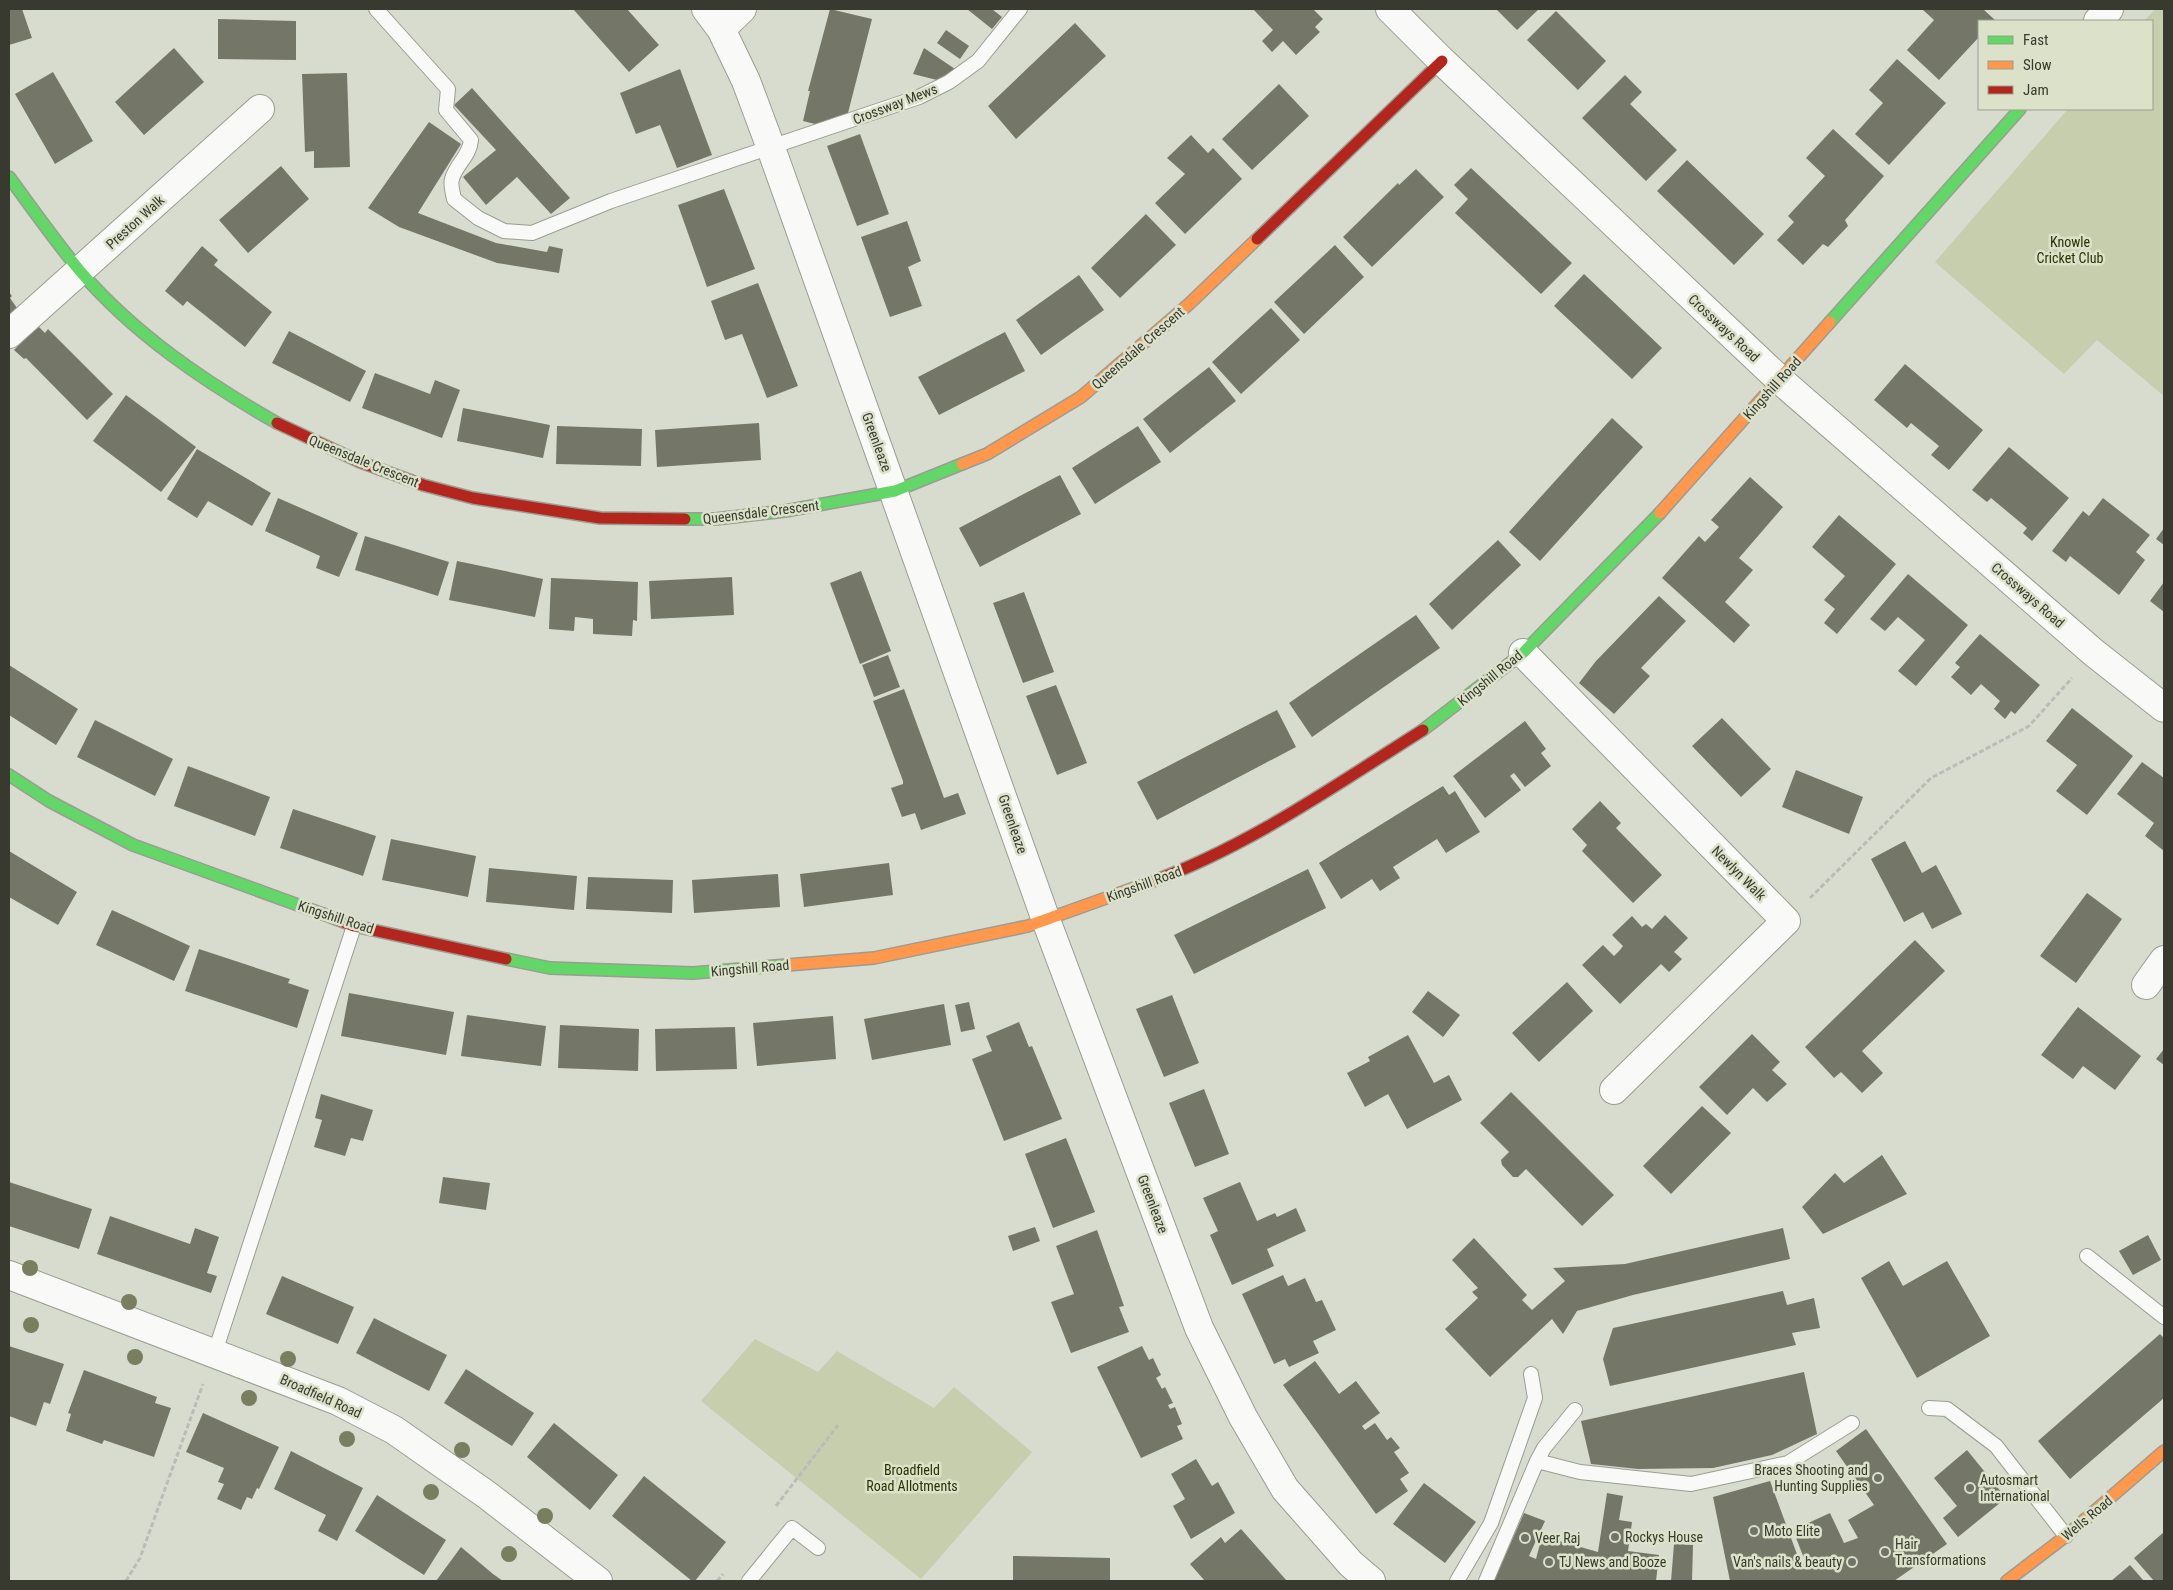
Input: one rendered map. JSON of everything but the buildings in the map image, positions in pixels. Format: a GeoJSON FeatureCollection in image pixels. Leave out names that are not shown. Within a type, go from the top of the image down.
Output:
{"type":"FeatureCollection","features":[{"type":"Feature","properties":{"kind":"main road","name":"Queensdale Crescent"},"geometry":{"type":"LineString","coordinates":[[9,177],[80,271],[134,326],[224,393],[285,428],[360,462],[423,484],[473,498],[600,518],[715,519],[785,511],[895,491],[987,454],[1081,397],[1189,304],[1442,61]]}},
{"type":"Feature","properties":{"kind":"main road","name":"Kingshill Road"},"geometry":{"type":"LineString","coordinates":[[9,774],[49,801],[133,845],[354,926],[550,968],[693,973],[874,958],[1028,926],[1182,871],[1270,828],[1431,725],[1523,653],[1649,525],[2019,110]]}},
{"type":"Feature","properties":{"kind":"main road","name":"Wells Road"},"geometry":{"type":"LineString","coordinates":[[2007,1581],[2066,1536],[2164,1451]]}},
{"type":"Feature","properties":{"kind":"street"},"geometry":{"type":"LineString","coordinates":[[713,19],[742,9]]}},
{"type":"Feature","properties":{"kind":"street","name":"Crossways Road"},"geometry":{"type":"LineString","coordinates":[[1390,9],[1442,61],[1780,380],[2093,652],[2164,708]]}},
{"type":"Feature","properties":{"kind":"street"},"geometry":{"type":"LineString","coordinates":[[2099,20],[2109,9]]}},
{"type":"Feature","properties":{"kind":"street","name":"Greenleaze"},"geometry":{"type":"LineString","coordinates":[[713,19],[746,81],[771,148],[895,491],[1046,920],[1199,1328],[1243,1418],[1285,1489],[1351,1564],[1371,1581]]}},
{"type":"Feature","properties":{"kind":"street","name":"Preston Walk"},"geometry":{"type":"LineString","coordinates":[[9,334],[260,109]]}},
{"type":"Feature","properties":{"kind":"street","name":"Newlyn Walk"},"geometry":{"type":"LineString","coordinates":[[1523,653],[1786,920]]}},
{"type":"Feature","properties":{"kind":"street"},"geometry":{"type":"LineString","coordinates":[[1614,1090],[1786,920]]}},
{"type":"Feature","properties":{"kind":"street"},"geometry":{"type":"LineString","coordinates":[[2146,985],[2164,960]]}},
{"type":"Feature","properties":{"kind":"street","name":"Broadfield Road"},"geometry":{"type":"LineString","coordinates":[[9,1275],[338,1400],[394,1430],[487,1495],[598,1581]]}},
{"type":"Feature","properties":{"kind":"lane","name":"Crossway Mews"},"geometry":{"type":"LineString","coordinates":[[376,9],[448,89],[446,110],[472,140],[470,150],[451,180],[454,199],[478,218],[504,231],[532,233],[610,201],[919,97],[949,82],[978,60],[1020,9]]}},
{"type":"Feature","properties":{"kind":"lane"},"geometry":{"type":"LineString","coordinates":[[215,1352],[354,926]]}},
{"type":"Feature","properties":{"kind":"lane"},"geometry":{"type":"LineString","coordinates":[[2087,1256],[2164,1317]]}},
{"type":"Feature","properties":{"kind":"lane"},"geometry":{"type":"LineString","coordinates":[[1457,1581],[1491,1523],[1535,1398],[1531,1374]]}},
{"type":"Feature","properties":{"kind":"lane"},"geometry":{"type":"LineString","coordinates":[[1929,1408],[1947,1409],[1996,1446],[2066,1536]]}},
{"type":"Feature","properties":{"kind":"lane"},"geometry":{"type":"LineString","coordinates":[[1486,1581],[1536,1461],[1544,1448],[1575,1410]]}},
{"type":"Feature","properties":{"kind":"lane"},"geometry":{"type":"LineString","coordinates":[[1536,1461],[1580,1472],[1691,1484],[1788,1464],[1852,1423]]}},
{"type":"Feature","properties":{"kind":"lane"},"geometry":{"type":"LineString","coordinates":[[749,1581],[792,1528],[818,1548]]}},
{"type":"Feature","properties":{"kind":"path"},"geometry":{"type":"LineString","coordinates":[[1786,920],[1931,778],[2029,726],[2093,652]]}},
{"type":"Feature","properties":{"kind":"path"},"geometry":{"type":"LineString","coordinates":[[126,1581],[140,1558],[215,1352]]}},
{"type":"Feature","properties":{"kind":"path"},"geometry":{"type":"LineString","coordinates":[[772,1511],[838,1425]]}},
{"type":"Feature","properties":{"kind":"path"},"geometry":{"type":"LineString","coordinates":[[717,1581],[723,1573]]}},
{"type":"Feature","properties":{"kind":"green space","name":"Knowle Cricket Club"},"geometry":{"type":"Polygon","coordinates":[[[2155,9],[2164,9],[2164,396],[2097,340],[2064,374],[1935,262],[2067,110],[2153,110],[2153,20],[2145,20],[2155,9]]]}},
{"type":"Feature","properties":{"kind":"green space","name":"Broadfield Road Allotments"},"geometry":{"type":"Polygon","coordinates":[[[755,1339],[818,1372],[837,1351],[934,1408],[954,1387],[1032,1452],[921,1579],[701,1401],[755,1339]]]}},
{"type":"Feature","properties":{"kind":"traffic: fast"},"geometry":{"type":"LineString","coordinates":[[1830,322],[2019,110]]}},
{"type":"Feature","properties":{"kind":"traffic: fast"},"geometry":{"type":"LineString","coordinates":[[9,177],[80,271],[123,316],[197,374],[277,423]]}},
{"type":"Feature","properties":{"kind":"traffic: fast"},"geometry":{"type":"LineString","coordinates":[[685,519],[715,519],[785,511],[895,491],[962,464]]}},
{"type":"Feature","properties":{"kind":"traffic: fast"},"geometry":{"type":"LineString","coordinates":[[1423,730],[1523,653],[1660,513]]}},
{"type":"Feature","properties":{"kind":"traffic: fast"},"geometry":{"type":"LineString","coordinates":[[9,775],[49,801],[133,845],[323,914]]}},
{"type":"Feature","properties":{"kind":"traffic: fast"},"geometry":{"type":"LineString","coordinates":[[506,959],[550,968],[693,973],[787,965]]}},
{"type":"Feature","properties":{"kind":"traffic: slow"},"geometry":{"type":"LineString","coordinates":[[962,464],[987,454],[1081,397],[1189,304],[1257,239]]}},
{"type":"Feature","properties":{"kind":"traffic: slow"},"geometry":{"type":"LineString","coordinates":[[1660,513],[1830,322]]}},
{"type":"Feature","properties":{"kind":"traffic: slow"},"geometry":{"type":"LineString","coordinates":[[787,965],[874,958],[1028,926],[1148,883]]}},
{"type":"Feature","properties":{"kind":"traffic: slow"},"geometry":{"type":"LineString","coordinates":[[2007,1581],[2066,1536],[2164,1451]]}},
{"type":"Feature","properties":{"kind":"traffic: jam"},"geometry":{"type":"LineString","coordinates":[[1257,239],[1442,61]]}},
{"type":"Feature","properties":{"kind":"traffic: jam"},"geometry":{"type":"LineString","coordinates":[[277,423],[360,462],[423,485],[473,498],[600,518],[685,519]]}},
{"type":"Feature","properties":{"kind":"traffic: jam"},"geometry":{"type":"LineString","coordinates":[[1148,883],[1221,852],[1255,834],[1323,794],[1423,730]]}},
{"type":"Feature","properties":{"kind":"traffic: jam"},"geometry":{"type":"LineString","coordinates":[[323,914],[354,926],[506,959]]}},
{"type":"Feature","properties":{"kind":"place","name":"Braces Shooting and Hunting Supplies"},"geometry":{"type":"Point","coordinates":[1878,1478]}},
{"type":"Feature","properties":{"kind":"place","name":"Autosmart International"},"geometry":{"type":"Point","coordinates":[1970,1488]}},
{"type":"Feature","properties":{"kind":"place","name":"Moto Elite"},"geometry":{"type":"Point","coordinates":[1754,1531]}},
{"type":"Feature","properties":{"kind":"place","name":"Rockys House"},"geometry":{"type":"Point","coordinates":[1615,1537]}},
{"type":"Feature","properties":{"kind":"place","name":"Veer Raj"},"geometry":{"type":"Point","coordinates":[1525,1538]}},
{"type":"Feature","properties":{"kind":"place","name":"Hair Transformations"},"geometry":{"type":"Point","coordinates":[1885,1552]}},
{"type":"Feature","properties":{"kind":"place","name":"TJ News and Booze"},"geometry":{"type":"Point","coordinates":[1549,1562]}},
{"type":"Feature","properties":{"kind":"place","name":"Van's nails & beauty"},"geometry":{"type":"Point","coordinates":[1852,1562]}}]}
